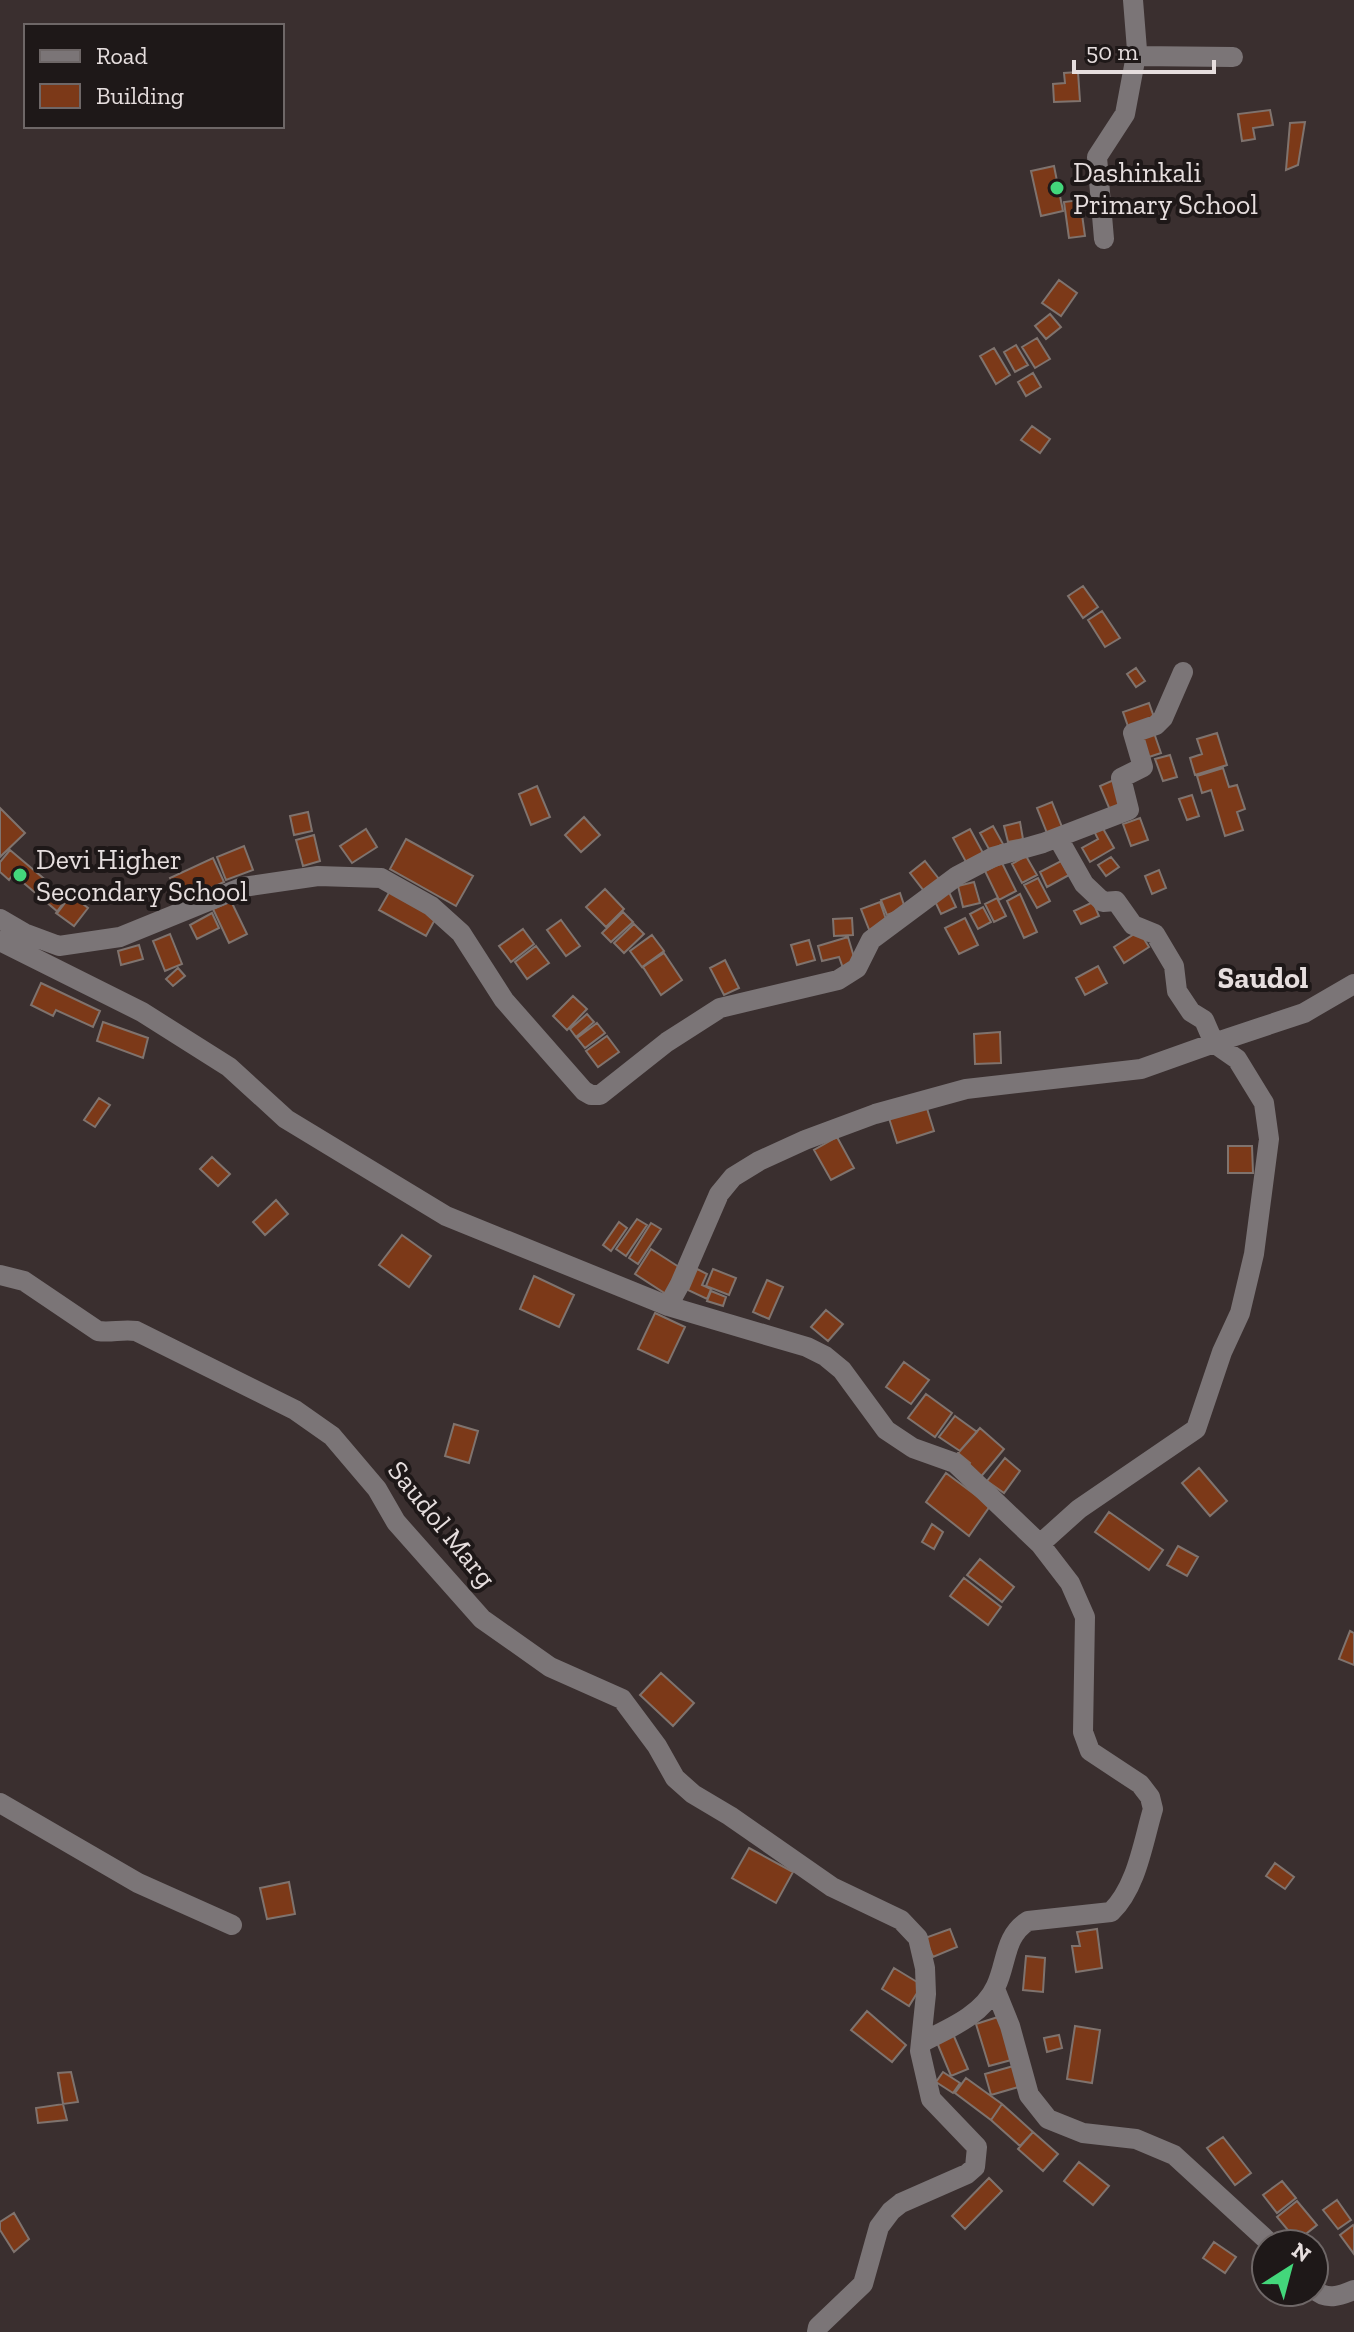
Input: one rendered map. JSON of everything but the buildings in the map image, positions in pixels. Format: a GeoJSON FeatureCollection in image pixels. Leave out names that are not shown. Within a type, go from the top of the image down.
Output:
{"type":"FeatureCollection","features":[{"type":"Feature","properties":{"kind":"street"},"geometry":{"type":"LineString","coordinates":[[1104,239],[1097,157],[1125,114],[1136,56],[1133,0]]}},
{"type":"Feature","properties":{"kind":"street"},"geometry":{"type":"LineString","coordinates":[[1136,56],[1233,57]]}},
{"type":"Feature","properties":{"kind":"street"},"geometry":{"type":"LineString","coordinates":[[0,919],[24,933],[59,946],[120,937],[243,887],[318,876],[381,878],[431,906],[461,933],[504,1000],[584,1091],[600,1095],[667,1042],[720,1008],[838,980],[857,968],[871,940],[957,876],[993,857],[1058,838],[1129,810],[1121,778],[1143,767],[1133,733],[1156,725],[1163,718],[1183,672]]}},
{"type":"Feature","properties":{"kind":"street"},"geometry":{"type":"LineString","coordinates":[[1040,1544],[1079,1509],[1196,1429],[1222,1352],[1240,1313],[1254,1254],[1269,1139],[1264,1103],[1237,1059],[1214,1043],[1204,1020],[1191,1012],[1177,991],[1174,966],[1155,934],[1133,925],[1116,901],[1103,902],[1091,893],[1058,838]]}},
{"type":"Feature","properties":{"kind":"street"},"geometry":{"type":"LineString","coordinates":[[0,941],[142,1012],[229,1067],[286,1119],[446,1216],[668,1306],[807,1347],[825,1356],[842,1370],[886,1430],[913,1448],[955,1463],[1040,1544],[1070,1583],[1085,1617],[1083,1732],[1090,1751],[1140,1784],[1150,1797],[1153,1809],[1128,1888],[1119,1905],[1111,1912],[1028,1921],[1018,1927],[1012,1936],[995,1989],[967,2019],[922,2042]]}},
{"type":"Feature","properties":{"kind":"street"},"geometry":{"type":"LineString","coordinates":[[668,1306],[719,1194],[733,1177],[759,1161],[875,1114],[966,1089],[1141,1069],[1304,1013],[1354,984]]}},
{"type":"Feature","properties":{"kind":"street","name":"Saudol Marg"},"geometry":{"type":"LineString","coordinates":[[0,1275],[24,1281],[98,1331],[136,1331],[295,1410],[332,1436],[377,1489],[396,1522],[482,1619],[550,1667],[622,1699],[657,1746],[675,1778],[693,1794],[832,1887],[901,1920],[918,1938],[925,1968],[920,2051],[931,2099],[977,2147],[975,2167],[967,2174],[901,2203],[891,2211],[879,2227],[863,2284],[818,2327],[817,2332]]}},
{"type":"Feature","properties":{"kind":"street"},"geometry":{"type":"LineString","coordinates":[[0,1803],[138,1883],[232,1925]]}},
{"type":"Feature","properties":{"kind":"street"},"geometry":{"type":"LineString","coordinates":[[995,1989],[1010,2026],[1029,2095],[1048,2119],[1083,2133],[1136,2139],[1174,2155],[1254,2228]]}},
{"type":"Feature","properties":{"kind":"street"},"geometry":{"type":"LineString","coordinates":[[1330,2297],[1354,2290]]}},
{"type":"Feature","properties":{"kind":"place","name":"Dashinkali Primary School"},"geometry":{"type":"Point","coordinates":[1057,188]}},
{"type":"Feature","properties":{"kind":"place","name":"Devi Higher Secondary School"},"geometry":{"type":"Point","coordinates":[20,875]}},
{"type":"Feature","properties":{"kind":"district","name":"Saudol"},"geometry":{"type":"Point","coordinates":[1263,978]}}]}
